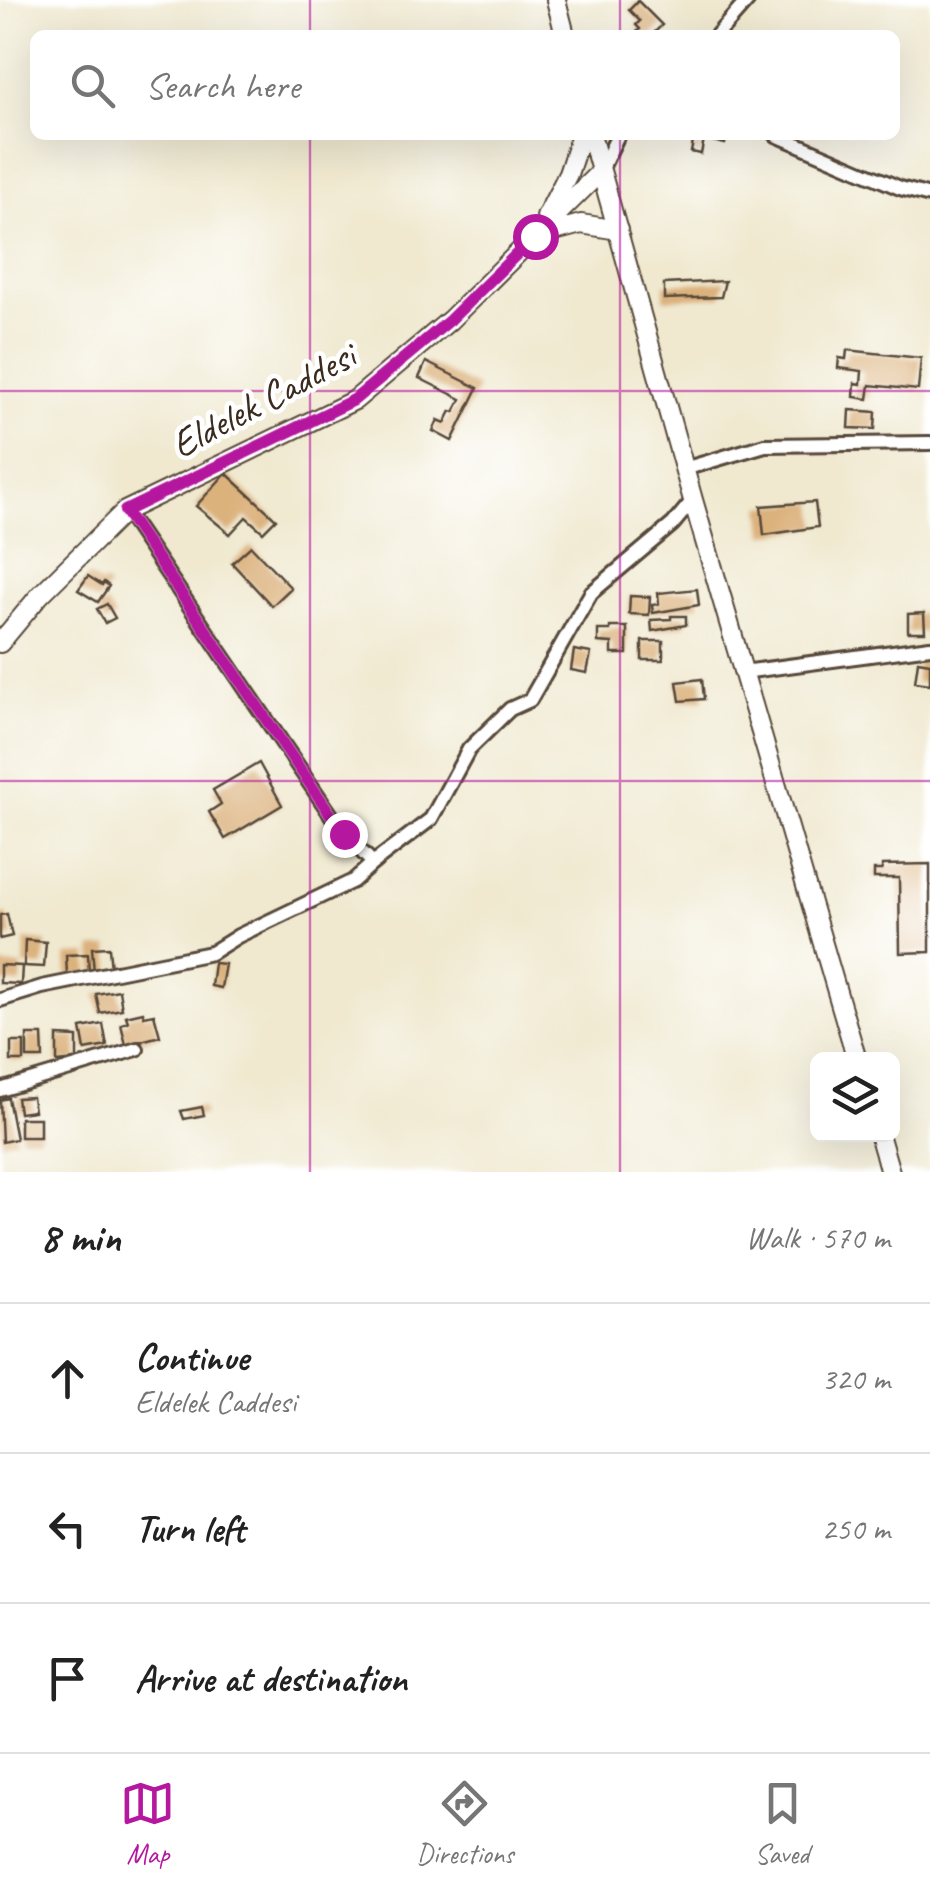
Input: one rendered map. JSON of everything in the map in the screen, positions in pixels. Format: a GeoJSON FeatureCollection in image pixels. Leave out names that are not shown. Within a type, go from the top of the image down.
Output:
{"type":"FeatureCollection","features":[{"type":"Feature","properties":{"kind":"main road"},"geometry":{"type":"LineString","coordinates":[[556,0],[564,30]]}},
{"type":"Feature","properties":{"kind":"main road"},"geometry":{"type":"LineString","coordinates":[[535,236],[568,174],[580,140]]}},
{"type":"Feature","properties":{"kind":"main road"},"geometry":{"type":"LineString","coordinates":[[591,140],[855,1052]]}},
{"type":"Feature","properties":{"kind":"main road","name":"Eldelek Caddesi"},"geometry":{"type":"LineString","coordinates":[[0,643],[40,595],[125,511],[354,400],[450,320],[600,172]]}},
{"type":"Feature","properties":{"kind":"main road"},"geometry":{"type":"LineString","coordinates":[[535,236],[582,224],[618,230]]}},
{"type":"Feature","properties":{"kind":"main road"},"geometry":{"type":"LineString","coordinates":[[881,1142],[890,1172]]}},
{"type":"Feature","properties":{"kind":"street"},"geometry":{"type":"LineString","coordinates":[[721,30],[748,0]]}},
{"type":"Feature","properties":{"kind":"street"},"geometry":{"type":"LineString","coordinates":[[600,172],[616,140]]}},
{"type":"Feature","properties":{"kind":"street"},"geometry":{"type":"LineString","coordinates":[[788,140],[900,188],[930,196]]}},
{"type":"Feature","properties":{"kind":"street"},"geometry":{"type":"LineString","coordinates":[[684,469],[765,445],[930,443]]}},
{"type":"Feature","properties":{"kind":"street"},"geometry":{"type":"LineString","coordinates":[[0,1000],[61,983],[210,953],[353,881],[431,818],[470,748],[510,709],[530,700],[591,594],[673,524],[693,500]]}},
{"type":"Feature","properties":{"kind":"street"},"geometry":{"type":"LineString","coordinates":[[125,511],[344,834],[373,863]]}},
{"type":"Feature","properties":{"kind":"street"},"geometry":{"type":"LineString","coordinates":[[743,672],[930,647]]}},
{"type":"Feature","properties":{"kind":"street"},"geometry":{"type":"LineString","coordinates":[[0,1090],[138,1049]]}},
{"type":"Feature","properties":{"kind":"building"},"geometry":{"type":"Polygon","coordinates":[[[638,1],[662,25],[657,30],[639,30],[636,25],[640,21],[629,10],[638,1]]]}},
{"type":"Feature","properties":{"kind":"building"},"geometry":{"type":"Polygon","coordinates":[[[684,140],[704,140],[701,154],[691,152],[693,142],[684,140]]]}},
{"type":"Feature","properties":{"kind":"building"},"geometry":{"type":"Polygon","coordinates":[[[725,281],[721,297],[664,299],[664,284],[725,281]]]}},
{"type":"Feature","properties":{"kind":"building"},"geometry":{"type":"Polygon","coordinates":[[[847,350],[921,358],[918,390],[870,385],[868,399],[854,397],[855,383],[861,384],[862,371],[838,368],[839,358],[846,359],[847,350]]]}},
{"type":"Feature","properties":{"kind":"building"},"geometry":{"type":"Polygon","coordinates":[[[426,362],[478,388],[452,441],[433,431],[438,420],[445,423],[461,399],[419,378],[426,362]]]}},
{"type":"Feature","properties":{"kind":"building"},"geometry":{"type":"Polygon","coordinates":[[[850,410],[876,412],[875,429],[849,428],[850,410]]]}},
{"type":"Feature","properties":{"kind":"building"},"geometry":{"type":"Polygon","coordinates":[[[226,473],[276,519],[263,532],[246,517],[230,534],[196,506],[226,473]]]}},
{"type":"Feature","properties":{"kind":"building"},"geometry":{"type":"Polygon","coordinates":[[[815,502],[818,527],[764,535],[761,506],[815,502]]]}},
{"type":"Feature","properties":{"kind":"building"},"geometry":{"type":"Polygon","coordinates":[[[251,546],[291,588],[272,606],[232,563],[251,546]]]}},
{"type":"Feature","properties":{"kind":"building"},"geometry":{"type":"Polygon","coordinates":[[[88,576],[109,586],[98,602],[78,590],[88,576]]]}},
{"type":"Feature","properties":{"kind":"building"},"geometry":{"type":"Polygon","coordinates":[[[697,589],[699,605],[653,613],[652,605],[659,604],[658,593],[697,589]]]}},
{"type":"Feature","properties":{"kind":"building"},"geometry":{"type":"Polygon","coordinates":[[[630,596],[650,597],[649,615],[629,614],[630,596]]]}},
{"type":"Feature","properties":{"kind":"building"},"geometry":{"type":"Polygon","coordinates":[[[107,604],[115,618],[105,623],[97,609],[107,604]]]}},
{"type":"Feature","properties":{"kind":"building"},"geometry":{"type":"Polygon","coordinates":[[[924,613],[925,632],[908,632],[908,614],[924,613]]]}},
{"type":"Feature","properties":{"kind":"building"},"geometry":{"type":"Polygon","coordinates":[[[686,616],[686,625],[652,631],[651,620],[686,616]]]}},
{"type":"Feature","properties":{"kind":"building"},"geometry":{"type":"Polygon","coordinates":[[[627,627],[627,654],[612,654],[612,643],[598,642],[598,630],[627,627]]]}},
{"type":"Feature","properties":{"kind":"building"},"geometry":{"type":"Polygon","coordinates":[[[642,641],[663,641],[663,660],[642,660],[642,641]]]}},
{"type":"Feature","properties":{"kind":"building"},"geometry":{"type":"Polygon","coordinates":[[[574,650],[591,653],[587,673],[571,670],[574,650]]]}},
{"type":"Feature","properties":{"kind":"building"},"geometry":{"type":"Polygon","coordinates":[[[918,661],[930,663],[930,684],[915,682],[918,661]]]}},
{"type":"Feature","properties":{"kind":"building"},"geometry":{"type":"Polygon","coordinates":[[[702,679],[704,699],[680,701],[677,682],[702,679]]]}},
{"type":"Feature","properties":{"kind":"building"},"geometry":{"type":"Polygon","coordinates":[[[259,763],[282,805],[225,839],[209,812],[221,804],[213,790],[259,763]]]}},
{"type":"Feature","properties":{"kind":"building"},"geometry":{"type":"Polygon","coordinates":[[[930,864],[930,952],[900,953],[899,878],[874,878],[874,870],[882,870],[882,865],[930,864]]]}},
{"type":"Feature","properties":{"kind":"building"},"geometry":{"type":"Polygon","coordinates":[[[7,914],[12,936],[0,939],[0,915],[7,914]]]}},
{"type":"Feature","properties":{"kind":"building"},"geometry":{"type":"Polygon","coordinates":[[[25,940],[46,942],[44,967],[24,966],[25,940]]]}},
{"type":"Feature","properties":{"kind":"building"},"geometry":{"type":"Polygon","coordinates":[[[109,947],[111,971],[94,972],[92,948],[109,947]]]}},
{"type":"Feature","properties":{"kind":"building"},"geometry":{"type":"Polygon","coordinates":[[[88,954],[89,974],[67,975],[66,955],[88,954]]]}},
{"type":"Feature","properties":{"kind":"building"},"geometry":{"type":"Polygon","coordinates":[[[214,963],[225,964],[221,988],[211,986],[214,963]]]}},
{"type":"Feature","properties":{"kind":"building"},"geometry":{"type":"Polygon","coordinates":[[[0,965],[22,966],[21,984],[0,983],[0,965]]]}},
{"type":"Feature","properties":{"kind":"building"},"geometry":{"type":"Polygon","coordinates":[[[119,990],[122,1009],[100,1013],[96,994],[119,990]]]}},
{"type":"Feature","properties":{"kind":"building"},"geometry":{"type":"Polygon","coordinates":[[[143,1012],[144,1016],[154,1014],[160,1036],[126,1045],[121,1024],[128,1022],[126,1016],[143,1012]]]}},
{"type":"Feature","properties":{"kind":"building"},"geometry":{"type":"Polygon","coordinates":[[[103,1024],[107,1046],[85,1050],[81,1028],[103,1024]]]}},
{"type":"Feature","properties":{"kind":"building"},"geometry":{"type":"Polygon","coordinates":[[[27,1035],[42,1035],[43,1058],[27,1058],[27,1035]]]}},
{"type":"Feature","properties":{"kind":"building"},"geometry":{"type":"Polygon","coordinates":[[[57,1036],[77,1037],[77,1060],[57,1062],[57,1036]]]}},
{"type":"Feature","properties":{"kind":"building"},"geometry":{"type":"Polygon","coordinates":[[[11,1042],[24,1042],[24,1061],[11,1061],[11,1042]]]}},
{"type":"Feature","properties":{"kind":"building"},"geometry":{"type":"Polygon","coordinates":[[[32,1097],[34,1111],[19,1113],[17,1098],[32,1097]]]}},
{"type":"Feature","properties":{"kind":"building"},"geometry":{"type":"Polygon","coordinates":[[[8,1098],[16,1139],[2,1142],[0,1100],[8,1098]]]}},
{"type":"Feature","properties":{"kind":"building"},"geometry":{"type":"Polygon","coordinates":[[[202,1107],[204,1115],[184,1119],[181,1111],[202,1107]]]}},
{"type":"Feature","properties":{"kind":"building"},"geometry":{"type":"Polygon","coordinates":[[[20,1118],[40,1118],[40,1137],[20,1137],[20,1118]]]}},
{"type":"Feature","properties":{"kind":"route"},"geometry":{"type":"LineString","coordinates":[[344,834],[125,511],[354,400],[450,320],[535,236]]}}]}
